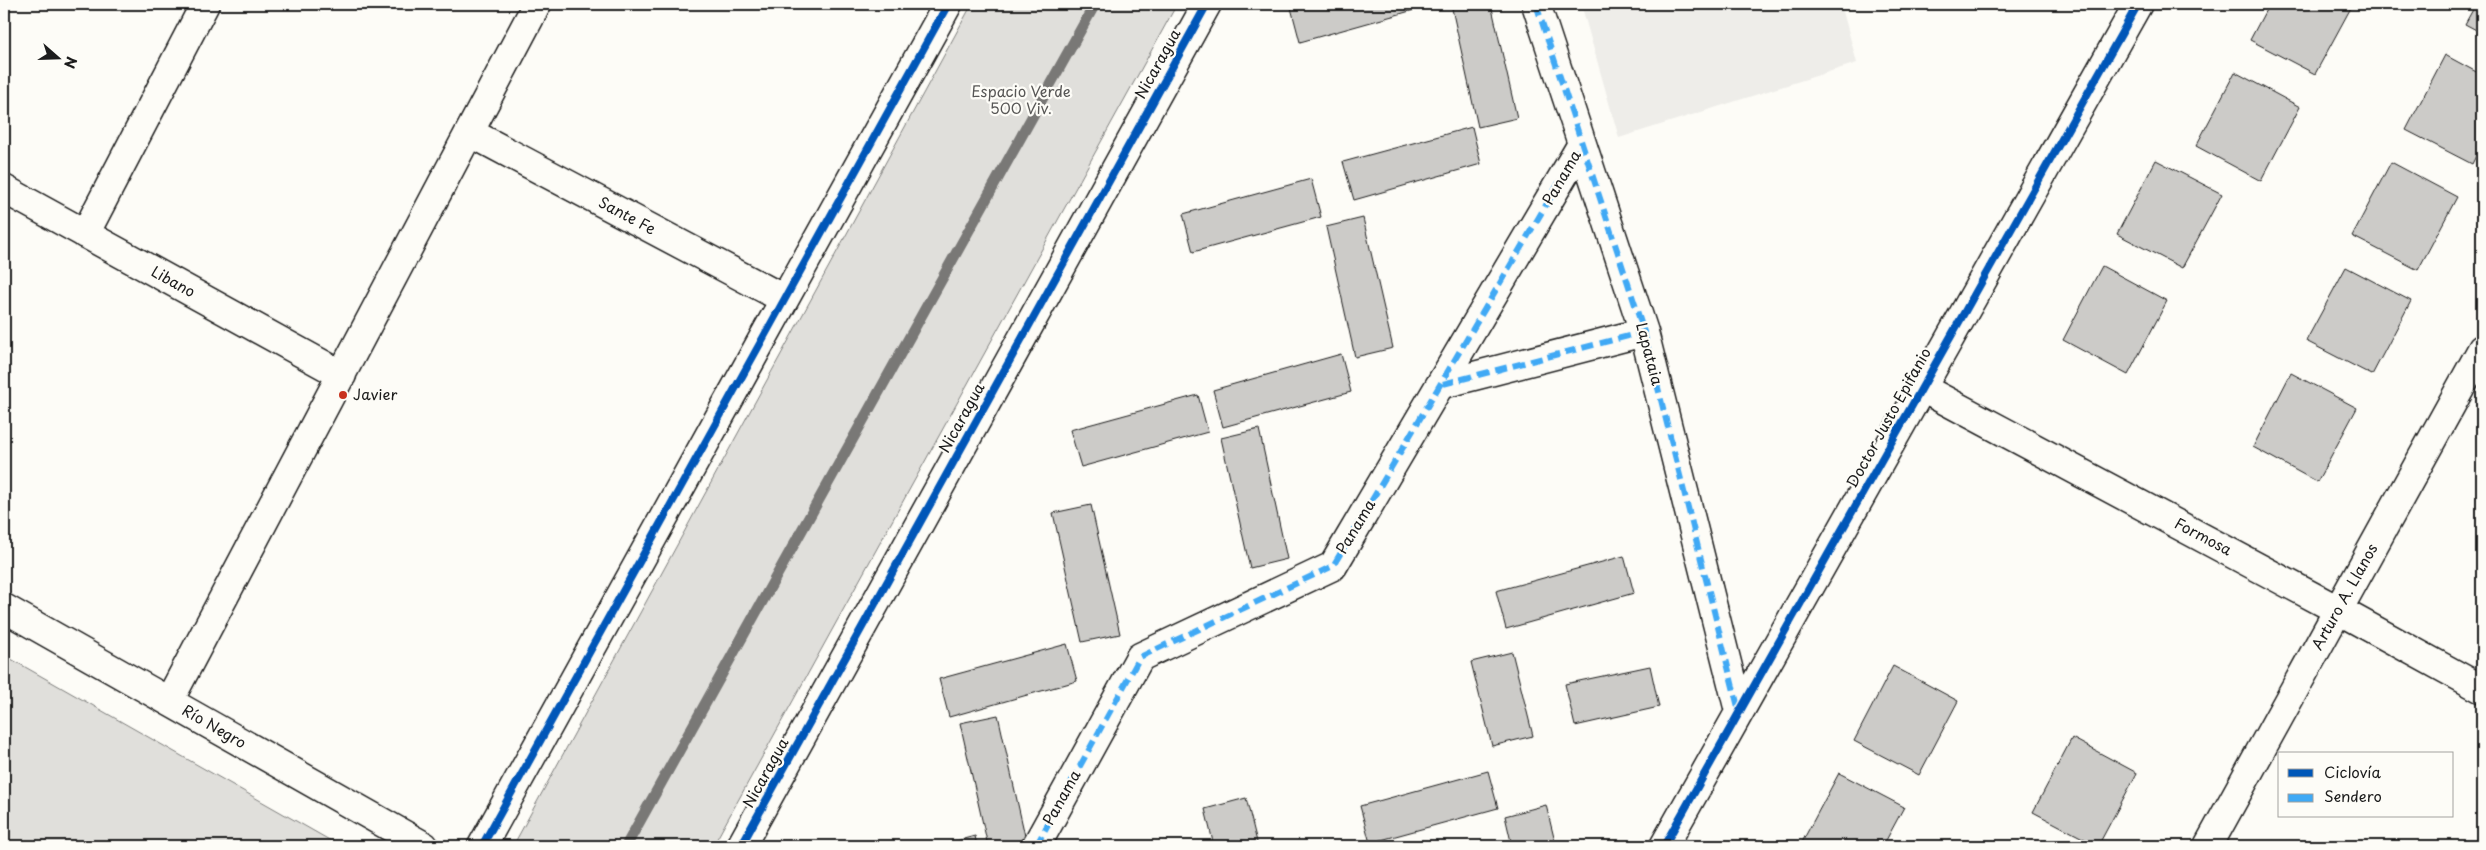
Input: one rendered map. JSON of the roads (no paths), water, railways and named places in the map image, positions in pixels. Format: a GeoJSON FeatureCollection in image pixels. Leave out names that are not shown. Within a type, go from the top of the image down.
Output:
{"type":"FeatureCollection","features":[{"type":"Feature","properties":{"kind":"street"},"geometry":{"type":"LineString","coordinates":[[85,234],[205,4]]}},
{"type":"Feature","properties":{"kind":"street"},"geometry":{"type":"LineString","coordinates":[[169,701],[471,133],[537,4]]}},
{"type":"Feature","properties":{"kind":"street"},"geometry":{"type":"LineString","coordinates":[[482,846],[948,4]]}},
{"type":"Feature","properties":{"kind":"street","name":"Nicaragua"},"geometry":{"type":"LineString","coordinates":[[741,846],[1207,4]]}},
{"type":"Feature","properties":{"kind":"street","name":"Lapataia"},"geometry":{"type":"LineString","coordinates":[[1536,4],[1644,332],[1739,711]]}},
{"type":"Feature","properties":{"kind":"street","name":"Doctor Justo Epifanio"},"geometry":{"type":"LineString","coordinates":[[1664,846],[2138,4]]}},
{"type":"Feature","properties":{"kind":"street","name":"Sante Fe"},"geometry":{"type":"LineString","coordinates":[[471,133],[784,299]]}},
{"type":"Feature","properties":{"kind":"street","name":"Panama"},"geometry":{"type":"LineString","coordinates":[[1036,846],[1140,657],[1333,566],[1443,384],[1582,144]]}},
{"type":"Feature","properties":{"kind":"street","name":"Libano"},"geometry":{"type":"LineString","coordinates":[[4,189],[342,375]]}},
{"type":"Feature","properties":{"kind":"street"},"geometry":{"type":"LineString","coordinates":[[1443,384],[1644,332]]}},
{"type":"Feature","properties":{"kind":"street","name":"Arturo A. Llanos"},"geometry":{"type":"LineString","coordinates":[[2208,846],[2482,348]]}},
{"type":"Feature","properties":{"kind":"street","name":"Formosa"},"geometry":{"type":"LineString","coordinates":[[1922,388],[2482,689]]}},
{"type":"Feature","properties":{"kind":"street","name":"Río Negro"},"geometry":{"type":"LineString","coordinates":[[4,608],[424,846]]}},
{"type":"Feature","properties":{"kind":"waterway"},"geometry":{"type":"LineString","coordinates":[[626,846],[1095,4]]}},
{"type":"Feature","properties":{"kind":"place","name":"Javier"},"geometry":{"type":"Point","coordinates":[343,395]}},
{"type":"Feature","properties":{"kind":"park label","name":"Espacio Verde 500 Viv."},"geometry":{"type":"Point","coordinates":[1021,100]}}]}
